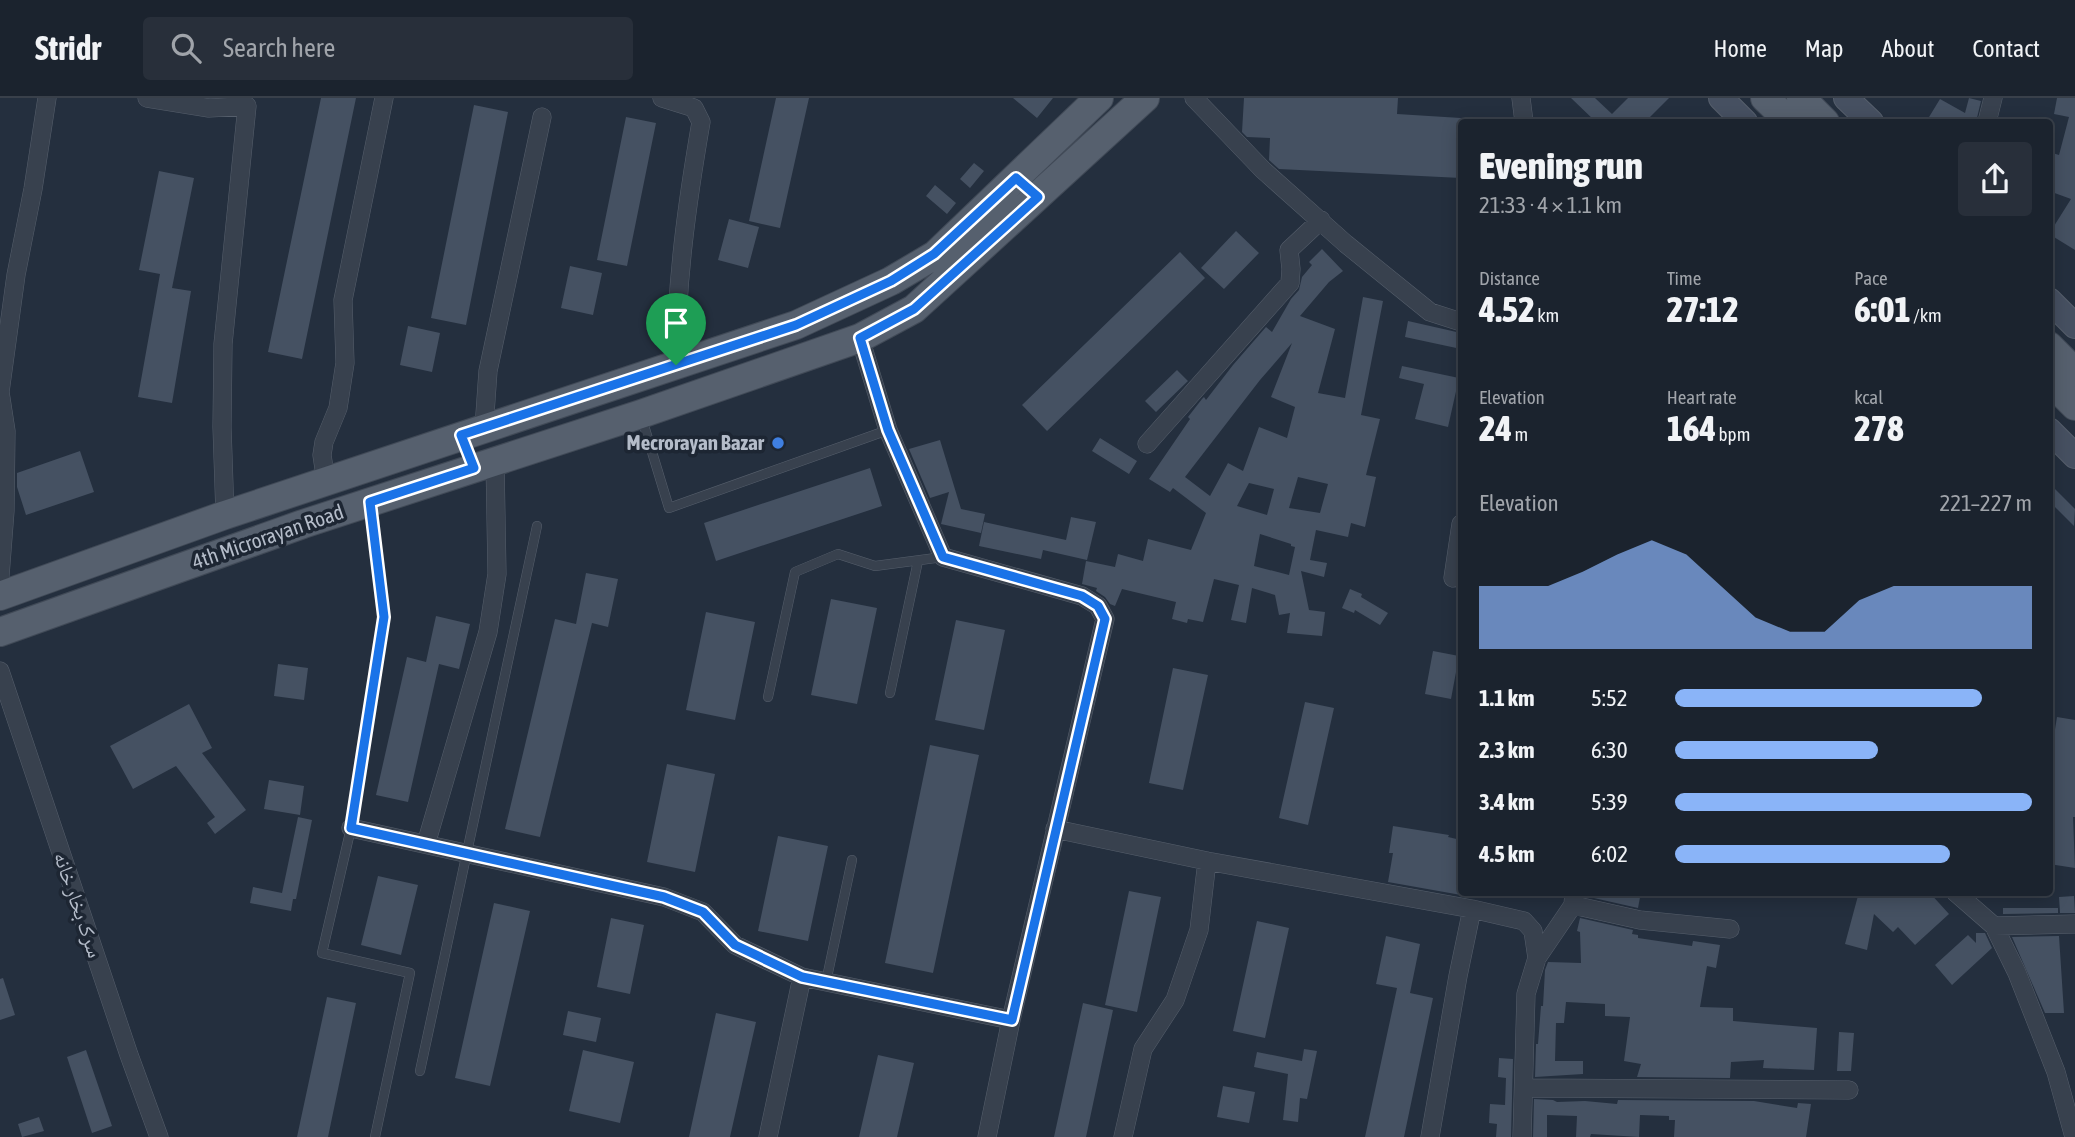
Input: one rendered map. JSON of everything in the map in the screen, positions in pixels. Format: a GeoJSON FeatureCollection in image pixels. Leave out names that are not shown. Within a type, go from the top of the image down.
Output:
{"type":"FeatureCollection","features":[{"type":"Feature","properties":{"kind":"main road","name":"4th Microrayan Road"},"geometry":{"type":"LineString","coordinates":[[0,596],[225,515],[796,325],[891,281],[934,254],[1099,98]]}},
{"type":"Feature","properties":{"kind":"main road","name":"4th Microrayan Road"},"geometry":{"type":"LineString","coordinates":[[0,632],[370,502],[641,414],[860,338],[914,309],[1145,98]]}},
{"type":"Feature","properties":{"kind":"main road"},"geometry":{"type":"LineString","coordinates":[[1721,98],[1742,119]]}},
{"type":"Feature","properties":{"kind":"main road"},"geometry":{"type":"LineString","coordinates":[[1765,98],[1787,119]]}},
{"type":"Feature","properties":{"kind":"main road"},"geometry":{"type":"LineString","coordinates":[[1801,98],[1822,119]]}},
{"type":"Feature","properties":{"kind":"main road"},"geometry":{"type":"LineString","coordinates":[[1846,98],[1868,119]]}},
{"type":"Feature","properties":{"kind":"main road"},"geometry":{"type":"LineString","coordinates":[[1016,178],[1038,197]]}},
{"type":"Feature","properties":{"kind":"main road"},"geometry":{"type":"LineString","coordinates":[[2053,304],[2075,326]]}},
{"type":"Feature","properties":{"kind":"main road"},"geometry":{"type":"LineString","coordinates":[[2053,350],[2075,372]]}},
{"type":"Feature","properties":{"kind":"main road"},"geometry":{"type":"LineString","coordinates":[[2053,384],[2075,406]]}},
{"type":"Feature","properties":{"kind":"main road"},"geometry":{"type":"LineString","coordinates":[[473,431],[485,465]]}},
{"type":"Feature","properties":{"kind":"main road"},"geometry":{"type":"LineString","coordinates":[[2053,434],[2075,456]]}},
{"type":"Feature","properties":{"kind":"street"},"geometry":{"type":"LineString","coordinates":[[0,576],[5,511],[6,431],[0,392],[16,275],[47,98]]}},
{"type":"Feature","properties":{"kind":"street"},"geometry":{"type":"LineString","coordinates":[[147,98],[209,108],[251,102],[223,344],[225,515]]}},
{"type":"Feature","properties":{"kind":"street"},"geometry":{"type":"LineString","coordinates":[[326,482],[322,455],[324,442],[338,408],[345,363],[343,300],[384,98]]}},
{"type":"Feature","properties":{"kind":"street"},"geometry":{"type":"LineString","coordinates":[[662,98],[694,107],[701,122],[681,247],[676,312],[676,365]]}},
{"type":"Feature","properties":{"kind":"street"},"geometry":{"type":"LineString","coordinates":[[1194,98],[1263,170],[1346,244],[1430,312],[1458,321]]}},
{"type":"Feature","properties":{"kind":"street"},"geometry":{"type":"LineString","coordinates":[[1521,98],[1524,119]]}},
{"type":"Feature","properties":{"kind":"street"},"geometry":{"type":"LineString","coordinates":[[1988,119],[1993,98]]}},
{"type":"Feature","properties":{"kind":"street"},"geometry":{"type":"LineString","coordinates":[[473,431],[542,117]]}},
{"type":"Feature","properties":{"kind":"street"},"geometry":{"type":"LineString","coordinates":[[1147,444],[1290,283],[1289,250],[1321,220]]}},
{"type":"Feature","properties":{"kind":"street"},"geometry":{"type":"LineString","coordinates":[[860,338],[888,430],[943,557],[1082,596],[1098,606],[1105,619],[1055,829],[987,1137]]}},
{"type":"Feature","properties":{"kind":"street"},"geometry":{"type":"LineString","coordinates":[[426,844],[488,632],[493,602],[497,574],[485,465]]}},
{"type":"Feature","properties":{"kind":"street"},"geometry":{"type":"LineString","coordinates":[[1453,578],[1458,544]]}},
{"type":"Feature","properties":{"kind":"street","name":"سرک بخار خانه"},"geometry":{"type":"LineString","coordinates":[[0,671],[129,1055],[152,1135]]}},
{"type":"Feature","properties":{"kind":"street"},"geometry":{"type":"LineString","coordinates":[[351,828],[664,897],[703,912],[735,945],[802,977],[1012,1020]]}},
{"type":"Feature","properties":{"kind":"street"},"geometry":{"type":"LineString","coordinates":[[1055,829],[1207,861],[1472,909],[1524,921],[1533,931],[1537,958]]}},
{"type":"Feature","properties":{"kind":"street"},"geometry":{"type":"LineString","coordinates":[[1123,1137],[1143,1049],[1175,1000],[1199,930],[1207,861]]}},
{"type":"Feature","properties":{"kind":"street"},"geometry":{"type":"LineString","coordinates":[[1960,896],[1994,926],[2017,973],[2056,1072],[2074,1137]]}},
{"type":"Feature","properties":{"kind":"street"},"geometry":{"type":"LineString","coordinates":[[1522,1137],[1526,994],[1537,958],[1573,899],[1640,920],[1730,929]]}},
{"type":"Feature","properties":{"kind":"street"},"geometry":{"type":"LineString","coordinates":[[1430,1137],[1472,909]]}},
{"type":"Feature","properties":{"kind":"street"},"geometry":{"type":"LineString","coordinates":[[1994,926],[2075,924]]}},
{"type":"Feature","properties":{"kind":"street"},"geometry":{"type":"LineString","coordinates":[[768,1137],[802,977]]}},
{"type":"Feature","properties":{"kind":"street"},"geometry":{"type":"LineString","coordinates":[[1525,1088],[1849,1090]]}},
{"type":"Feature","properties":{"kind":"lane"},"geometry":{"type":"LineString","coordinates":[[641,414],[669,508],[888,430]]}},
{"type":"Feature","properties":{"kind":"lane"},"geometry":{"type":"LineString","coordinates":[[370,502],[384,617],[351,828],[322,953],[410,973],[375,1137]]}},
{"type":"Feature","properties":{"kind":"lane"},"geometry":{"type":"LineString","coordinates":[[420,1071],[537,526]]}},
{"type":"Feature","properties":{"kind":"lane"},"geometry":{"type":"LineString","coordinates":[[768,697],[795,572],[838,554],[875,566],[943,557]]}},
{"type":"Feature","properties":{"kind":"lane"},"geometry":{"type":"LineString","coordinates":[[890,693],[918,561]]}},
{"type":"Feature","properties":{"kind":"lane"},"geometry":{"type":"LineString","coordinates":[[826,982],[852,860]]}},
{"type":"Feature","properties":{"kind":"building"},"geometry":{"type":"Polygon","coordinates":[[[321,98],[356,98],[302,359],[268,352],[321,98]]]}},
{"type":"Feature","properties":{"kind":"building"},"geometry":{"type":"Polygon","coordinates":[[[776,98],[809,98],[780,228],[749,221],[776,98]]]}},
{"type":"Feature","properties":{"kind":"building"},"geometry":{"type":"Polygon","coordinates":[[[1013,98],[1053,98],[1037,118],[1013,98]]]}},
{"type":"Feature","properties":{"kind":"building"},"geometry":{"type":"Polygon","coordinates":[[[1244,98],[1398,98],[1397,114],[1461,118],[1458,119],[1458,178],[1279,169],[1269,160],[1270,138],[1247,137],[1242,132],[1244,98]]]}},
{"type":"Feature","properties":{"kind":"building"},"geometry":{"type":"Polygon","coordinates":[[[1571,98],[1595,98],[1612,114],[1628,98],[1669,98],[1648,119],[1593,119],[1571,98]]]}},
{"type":"Feature","properties":{"kind":"building"},"geometry":{"type":"Polygon","coordinates":[[[1969,98],[1981,101],[1977,119],[1928,119],[1940,99],[1965,113],[1969,98]]]}},
{"type":"Feature","properties":{"kind":"building"},"geometry":{"type":"Polygon","coordinates":[[[2057,98],[2075,98],[2075,250],[2053,236],[2053,228],[2071,199],[2053,192],[2053,153],[2059,155],[2069,117],[2054,114],[2057,98]]]}},
{"type":"Feature","properties":{"kind":"building"},"geometry":{"type":"Polygon","coordinates":[[[474,105],[508,112],[466,325],[431,318],[474,105]]]}},
{"type":"Feature","properties":{"kind":"building"},"geometry":{"type":"Polygon","coordinates":[[[626,117],[656,123],[627,266],[597,260],[626,117]]]}},
{"type":"Feature","properties":{"kind":"building"},"geometry":{"type":"Polygon","coordinates":[[[974,163],[984,171],[970,188],[960,179],[974,163]]]}},
{"type":"Feature","properties":{"kind":"building"},"geometry":{"type":"Polygon","coordinates":[[[159,171],[194,178],[172,288],[191,291],[172,403],[138,397],[160,274],[139,270],[159,171]]]}},
{"type":"Feature","properties":{"kind":"building"},"geometry":{"type":"Polygon","coordinates":[[[935,185],[956,203],[947,214],[926,196],[935,185]]]}},
{"type":"Feature","properties":{"kind":"building"},"geometry":{"type":"Polygon","coordinates":[[[729,219],[759,227],[748,268],[718,260],[729,219]]]}},
{"type":"Feature","properties":{"kind":"building"},"geometry":{"type":"Polygon","coordinates":[[[1236,231],[1259,253],[1224,289],[1201,268],[1236,231]]]}},
{"type":"Feature","properties":{"kind":"building"},"geometry":{"type":"Polygon","coordinates":[[[1322,249],[1343,271],[1329,282],[1300,316],[1335,329],[1318,393],[1345,398],[1363,297],[1383,301],[1361,415],[1380,419],[1366,475],[1376,477],[1365,527],[1351,523],[1348,537],[1316,530],[1310,560],[1327,563],[1324,577],[1301,571],[1309,610],[1325,612],[1322,636],[1287,633],[1290,613],[1279,615],[1275,595],[1252,588],[1246,623],[1231,620],[1239,585],[1214,579],[1203,622],[1188,619],[1187,623],[1172,619],[1176,602],[1122,589],[1115,606],[1110,604],[1096,591],[1097,588],[1082,584],[1086,561],[1115,567],[1118,554],[1143,561],[1148,539],[1191,550],[1206,513],[1173,488],[1170,492],[1149,479],[1202,399],[1204,397],[1206,400],[1266,327],[1272,332],[1299,290],[1302,277],[1312,265],[1309,262],[1322,249]],[[1292,343],[1185,477],[1210,496],[1228,463],[1243,471],[1259,427],[1287,438],[1295,407],[1271,397],[1292,343]],[[1298,477],[1289,508],[1320,513],[1328,484],[1298,477]],[[1249,483],[1237,506],[1267,515],[1274,489],[1249,483]],[[1260,534],[1254,566],[1289,575],[1295,547],[1260,534]]]}},
{"type":"Feature","properties":{"kind":"building"},"geometry":{"type":"Polygon","coordinates":[[[1180,252],[1205,278],[1047,431],[1022,405],[1180,252]]]}},
{"type":"Feature","properties":{"kind":"building"},"geometry":{"type":"Polygon","coordinates":[[[570,266],[602,273],[593,315],[561,308],[570,266]]]}},
{"type":"Feature","properties":{"kind":"building"},"geometry":{"type":"Polygon","coordinates":[[[1408,321],[1458,332],[1458,348],[1405,337],[1408,321]]]}},
{"type":"Feature","properties":{"kind":"building"},"geometry":{"type":"Polygon","coordinates":[[[408,326],[440,333],[432,372],[400,365],[408,326]]]}},
{"type":"Feature","properties":{"kind":"building"},"geometry":{"type":"Polygon","coordinates":[[[1402,366],[1458,378],[1448,427],[1415,419],[1424,384],[1399,378],[1402,366]]]}},
{"type":"Feature","properties":{"kind":"building"},"geometry":{"type":"Polygon","coordinates":[[[1177,370],[1188,381],[1156,412],[1145,401],[1177,370]]]}},
{"type":"Feature","properties":{"kind":"building"},"geometry":{"type":"Polygon","coordinates":[[[1100,438],[1137,461],[1129,474],[1092,451],[1100,438]]]}},
{"type":"Feature","properties":{"kind":"building"},"geometry":{"type":"Polygon","coordinates":[[[940,440],[961,509],[985,514],[981,533],[941,524],[949,492],[930,498],[909,449],[940,440]]]}},
{"type":"Feature","properties":{"kind":"building"},"geometry":{"type":"Polygon","coordinates":[[[80,451],[94,492],[26,515],[17,487],[17,473],[80,451]]]}},
{"type":"Feature","properties":{"kind":"building"},"geometry":{"type":"Polygon","coordinates":[[[870,468],[882,506],[716,561],[704,523],[870,468]]]}},
{"type":"Feature","properties":{"kind":"building"},"geometry":{"type":"Polygon","coordinates":[[[2053,487],[2075,509],[2074,526],[2053,505],[2053,487]]]}},
{"type":"Feature","properties":{"kind":"building"},"geometry":{"type":"Polygon","coordinates":[[[1071,517],[1096,522],[1087,560],[1043,550],[1041,559],[979,546],[984,522],[1066,540],[1071,517]]]}},
{"type":"Feature","properties":{"kind":"building"},"geometry":{"type":"Polygon","coordinates":[[[586,573],[618,579],[608,627],[592,623],[540,837],[505,829],[555,619],[576,624],[586,573]]]}},
{"type":"Feature","properties":{"kind":"building"},"geometry":{"type":"Polygon","coordinates":[[[1350,589],[1362,594],[1361,597],[1388,613],[1380,625],[1355,610],[1354,613],[1342,608],[1350,589]]]}},
{"type":"Feature","properties":{"kind":"building"},"geometry":{"type":"Polygon","coordinates":[[[831,599],[877,608],[857,704],[811,695],[831,599]]]}},
{"type":"Feature","properties":{"kind":"building"},"geometry":{"type":"Polygon","coordinates":[[[706,612],[755,622],[735,720],[686,710],[706,612]]]}},
{"type":"Feature","properties":{"kind":"building"},"geometry":{"type":"Polygon","coordinates":[[[436,616],[470,624],[459,669],[439,664],[408,802],[376,795],[407,657],[426,662],[436,616]]]}},
{"type":"Feature","properties":{"kind":"building"},"geometry":{"type":"Polygon","coordinates":[[[956,620],[1005,630],[984,730],[935,720],[956,620]]]}},
{"type":"Feature","properties":{"kind":"building"},"geometry":{"type":"Polygon","coordinates":[[[1433,651],[1458,656],[1451,699],[1425,694],[1433,651]]]}},
{"type":"Feature","properties":{"kind":"building"},"geometry":{"type":"Polygon","coordinates":[[[278,664],[308,668],[304,700],[274,696],[278,664]]]}},
{"type":"Feature","properties":{"kind":"building"},"geometry":{"type":"Polygon","coordinates":[[[1173,668],[1208,675],[1183,790],[1149,783],[1173,668]]]}},
{"type":"Feature","properties":{"kind":"building"},"geometry":{"type":"Polygon","coordinates":[[[1305,702],[1334,708],[1308,825],[1279,818],[1305,702]]]}},
{"type":"Feature","properties":{"kind":"building"},"geometry":{"type":"Polygon","coordinates":[[[189,704],[212,748],[202,753],[246,810],[215,834],[207,823],[215,817],[176,766],[133,789],[110,746],[189,704]]]}},
{"type":"Feature","properties":{"kind":"building"},"geometry":{"type":"Polygon","coordinates":[[[2057,717],[2075,720],[2075,868],[2053,865],[2053,742],[2057,717]]]}},
{"type":"Feature","properties":{"kind":"building"},"geometry":{"type":"Polygon","coordinates":[[[930,745],[979,755],[933,973],[885,963],[930,745]]]}},
{"type":"Feature","properties":{"kind":"building"},"geometry":{"type":"Polygon","coordinates":[[[667,764],[715,774],[695,872],[647,862],[667,764]]]}},
{"type":"Feature","properties":{"kind":"building"},"geometry":{"type":"Polygon","coordinates":[[[269,780],[304,786],[300,815],[264,809],[269,780]]]}},
{"type":"Feature","properties":{"kind":"building"},"geometry":{"type":"Polygon","coordinates":[[[298,817],[312,820],[296,899],[293,899],[291,911],[250,903],[253,887],[282,893],[298,817]]]}},
{"type":"Feature","properties":{"kind":"building"},"geometry":{"type":"Polygon","coordinates":[[[1393,826],[1449,835],[1448,837],[1458,839],[1458,894],[1388,882],[1393,853],[1389,853],[1393,826]]]}},
{"type":"Feature","properties":{"kind":"building"},"geometry":{"type":"Polygon","coordinates":[[[778,836],[828,846],[808,941],[758,931],[778,836]]]}},
{"type":"Feature","properties":{"kind":"building"},"geometry":{"type":"Polygon","coordinates":[[[378,876],[418,885],[401,955],[361,945],[378,876]]]}},
{"type":"Feature","properties":{"kind":"building"},"geometry":{"type":"Polygon","coordinates":[[[1129,891],[1161,897],[1137,1012],[1105,1005],[1129,891]]]}},
{"type":"Feature","properties":{"kind":"building"},"geometry":{"type":"Polygon","coordinates":[[[1585,896],[1640,896],[1638,908],[1585,896]]]}},
{"type":"Feature","properties":{"kind":"building"},"geometry":{"type":"Polygon","coordinates":[[[1858,896],[1933,896],[1949,914],[1915,945],[1898,927],[1893,932],[1874,914],[1867,950],[1845,944],[1858,896]]]}},
{"type":"Feature","properties":{"kind":"building"},"geometry":{"type":"Polygon","coordinates":[[[2074,896],[2075,913],[2060,913],[2059,897],[2074,896]]]}},
{"type":"Feature","properties":{"kind":"building"},"geometry":{"type":"Polygon","coordinates":[[[494,903],[530,911],[490,1086],[455,1078],[494,903]]]}},
{"type":"Feature","properties":{"kind":"building"},"geometry":{"type":"Polygon","coordinates":[[[2003,908],[2058,908],[2058,913],[2003,914],[2003,908]]]}},
{"type":"Feature","properties":{"kind":"building"},"geometry":{"type":"Polygon","coordinates":[[[611,918],[644,925],[630,994],[597,987],[611,918]]]}},
{"type":"Feature","properties":{"kind":"building"},"geometry":{"type":"Polygon","coordinates":[[[1580,918],[1633,930],[1632,934],[1638,935],[1638,938],[1692,946],[1693,941],[1720,945],[1716,968],[1707,966],[1700,1007],[1733,1008],[1733,1021],[1817,1028],[1814,1070],[1763,1068],[1764,1060],[1731,1062],[1730,1078],[1637,1077],[1641,1064],[1624,1061],[1630,1017],[1605,1016],[1605,1004],[1566,1002],[1564,1023],[1556,1023],[1555,1061],[1583,1061],[1583,1074],[1535,1077],[1545,970],[1548,962],[1581,963],[1580,932],[1577,931],[1580,918]]]}},
{"type":"Feature","properties":{"kind":"building"},"geometry":{"type":"Polygon","coordinates":[[[1257,921],[1289,928],[1265,1038],[1233,1031],[1257,921]]]}},
{"type":"Feature","properties":{"kind":"building"},"geometry":{"type":"Polygon","coordinates":[[[1976,933],[1985,933],[1992,948],[1952,985],[1935,965],[1968,935],[1976,943],[1976,933]]]}},
{"type":"Feature","properties":{"kind":"building"},"geometry":{"type":"Polygon","coordinates":[[[1386,936],[1420,944],[1410,993],[1433,998],[1404,1137],[1365,1137],[1397,988],[1376,984],[1386,936]]]}},
{"type":"Feature","properties":{"kind":"building"},"geometry":{"type":"Polygon","coordinates":[[[2059,936],[2064,1013],[2045,1013],[2012,937],[2059,936]]]}},
{"type":"Feature","properties":{"kind":"building"},"geometry":{"type":"Polygon","coordinates":[[[3,978],[15,1015],[0,1020],[0,979],[3,978]]]}},
{"type":"Feature","properties":{"kind":"building"},"geometry":{"type":"Polygon","coordinates":[[[327,997],[356,1003],[328,1137],[297,1137],[327,997]]]}},
{"type":"Feature","properties":{"kind":"building"},"geometry":{"type":"Polygon","coordinates":[[[1083,1003],[1113,1010],[1086,1137],[1054,1137],[1083,1003]]]}},
{"type":"Feature","properties":{"kind":"building"},"geometry":{"type":"Polygon","coordinates":[[[568,1011],[601,1018],[596,1042],[563,1035],[568,1011]]]}},
{"type":"Feature","properties":{"kind":"building"},"geometry":{"type":"Polygon","coordinates":[[[716,1013],[756,1022],[730,1137],[689,1137],[716,1013]]]}},
{"type":"Feature","properties":{"kind":"building"},"geometry":{"type":"Polygon","coordinates":[[[1839,1032],[1854,1033],[1851,1071],[1837,1071],[1839,1032]]]}},
{"type":"Feature","properties":{"kind":"building"},"geometry":{"type":"Polygon","coordinates":[[[1304,1049],[1317,1051],[1307,1099],[1300,1098],[1298,1122],[1283,1120],[1288,1074],[1254,1067],[1257,1052],[1302,1061],[1304,1049]]]}},
{"type":"Feature","properties":{"kind":"building"},"geometry":{"type":"Polygon","coordinates":[[[86,1050],[112,1126],[92,1133],[67,1057],[86,1050]]]}},
{"type":"Feature","properties":{"kind":"building"},"geometry":{"type":"Polygon","coordinates":[[[583,1050],[634,1062],[620,1123],[569,1111],[583,1050]]]}},
{"type":"Feature","properties":{"kind":"building"},"geometry":{"type":"Polygon","coordinates":[[[878,1055],[914,1063],[897,1137],[859,1137],[878,1055]]]}},
{"type":"Feature","properties":{"kind":"building"},"geometry":{"type":"Polygon","coordinates":[[[1499,1058],[1513,1059],[1511,1137],[1496,1137],[1497,1124],[1489,1123],[1490,1104],[1505,1105],[1506,1078],[1498,1077],[1499,1058]]]}},
{"type":"Feature","properties":{"kind":"building"},"geometry":{"type":"Polygon","coordinates":[[[1223,1086],[1255,1092],[1249,1123],[1217,1117],[1223,1086]]]}},
{"type":"Feature","properties":{"kind":"building"},"geometry":{"type":"Polygon","coordinates":[[[1534,1099],[1617,1104],[1618,1100],[1754,1101],[1797,1108],[1798,1103],[1811,1104],[1806,1137],[1674,1137],[1675,1120],[1669,1120],[1669,1116],[1640,1115],[1639,1137],[1591,1134],[1590,1137],[1576,1137],[1577,1116],[1547,1115],[1547,1137],[1533,1137],[1534,1099]]]}},
{"type":"Feature","properties":{"kind":"building"},"geometry":{"type":"Polygon","coordinates":[[[39,1117],[44,1131],[22,1137],[18,1124],[39,1117]]]}},
{"type":"Feature","properties":{"kind":"place","name":"Mecrorayan Bazar"},"geometry":{"type":"Point","coordinates":[778,443]}},
{"type":"Feature","properties":{"kind":"route"},"geometry":{"type":"LineString","coordinates":[[1016,178],[1038,197],[914,309],[860,338],[888,430],[943,557],[1082,596],[1098,606],[1105,619],[1012,1020],[802,977],[735,945],[703,912],[664,897],[351,828],[384,617],[370,502],[474,468],[461,435],[676,365],[796,325],[891,281],[934,254],[1016,178]]}}]}
